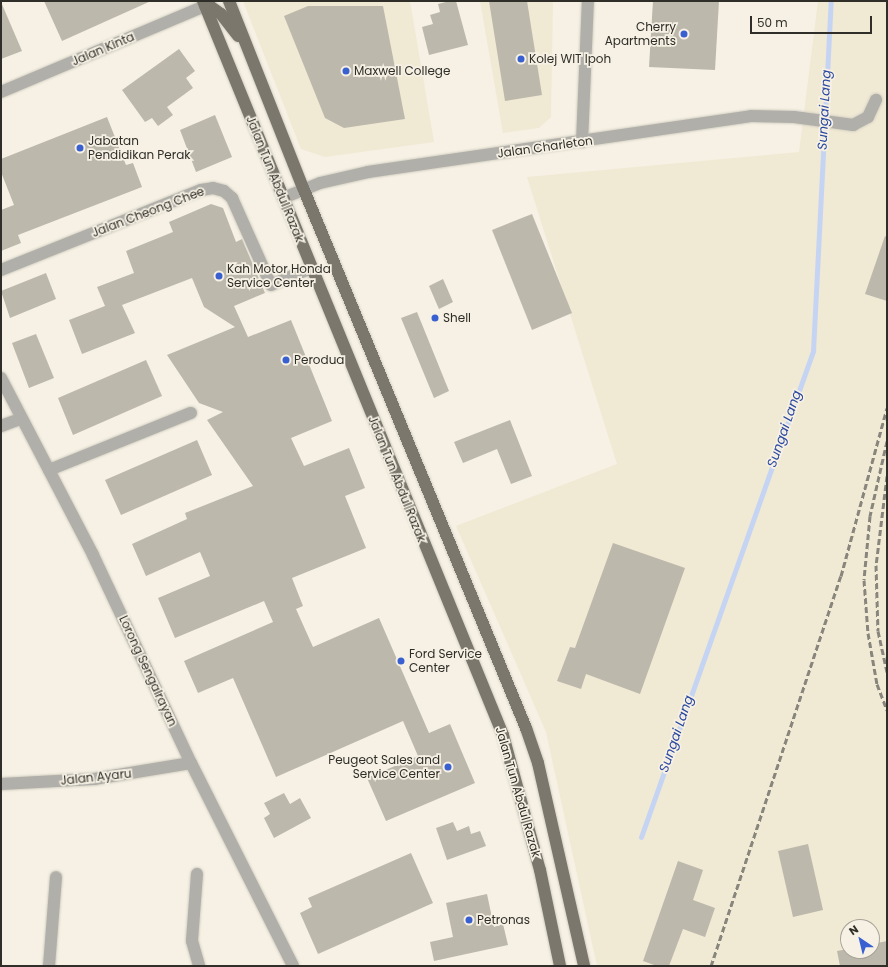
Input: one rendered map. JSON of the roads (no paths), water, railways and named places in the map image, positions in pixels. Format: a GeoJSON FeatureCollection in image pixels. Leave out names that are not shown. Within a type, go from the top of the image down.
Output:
{"type":"FeatureCollection","features":[{"type":"Feature","properties":{"kind":"main road","name":"Jalan Tun Abdul Razak"},"geometry":{"type":"LineString","coordinates":[[229,1],[304,190],[526,728],[539,770],[584,966]]}},
{"type":"Feature","properties":{"kind":"main road","name":"Jalan Tun Abdul Razak"},"geometry":{"type":"LineString","coordinates":[[206,3],[311,268],[504,735],[540,870],[560,966]]}},
{"type":"Feature","properties":{"kind":"main road"},"geometry":{"type":"LineString","coordinates":[[206,3],[221,14],[248,50]]}},
{"type":"Feature","properties":{"kind":"street"},"geometry":{"type":"LineString","coordinates":[[582,142],[588,1]]}},
{"type":"Feature","properties":{"kind":"street","name":"Jalan Kinta"},"geometry":{"type":"LineString","coordinates":[[1,92],[206,3]]}},
{"type":"Feature","properties":{"kind":"street","name":"Jalan Charleton"},"geometry":{"type":"LineString","coordinates":[[283,198],[304,190],[368,172],[582,142],[751,116],[794,116],[810,120],[854,125],[868,117],[876,100]]}},
{"type":"Feature","properties":{"kind":"street","name":"Jalan Cheong Chee"},"geometry":{"type":"LineString","coordinates":[[1,270],[201,190],[213,188],[224,191],[235,202],[271,284],[311,268]]}},
{"type":"Feature","properties":{"kind":"street","name":"Lorong Sengalrayan"},"geometry":{"type":"LineString","coordinates":[[1,378],[20,419],[49,470],[124,619],[191,763],[289,965]]}},
{"type":"Feature","properties":{"kind":"street"},"geometry":{"type":"LineString","coordinates":[[49,470],[190,413]]}},
{"type":"Feature","properties":{"kind":"street"},"geometry":{"type":"LineString","coordinates":[[1,426],[20,419]]}},
{"type":"Feature","properties":{"kind":"street","name":"Jalan Ayaru"},"geometry":{"type":"LineString","coordinates":[[1,784],[94,779],[191,763]]}},
{"type":"Feature","properties":{"kind":"street"},"geometry":{"type":"LineString","coordinates":[[197,874],[192,941],[199,966]]}},
{"type":"Feature","properties":{"kind":"street"},"geometry":{"type":"LineString","coordinates":[[49,966],[56,877]]}},
{"type":"Feature","properties":{"kind":"waterway","name":"Sungai Lang"},"geometry":{"type":"LineString","coordinates":[[641,837],[813,351],[831,1]]}},
{"type":"Feature","properties":{"kind":"railway"},"geometry":{"type":"LineString","coordinates":[[711,966],[841,576],[887,408]]}},
{"type":"Feature","properties":{"kind":"railway"},"geometry":{"type":"LineString","coordinates":[[887,441],[870,516],[864,580],[868,633],[877,684],[887,710]]}},
{"type":"Feature","properties":{"kind":"railway"},"geometry":{"type":"LineString","coordinates":[[887,476],[876,565],[878,631],[887,672]]}},
{"type":"Feature","properties":{"kind":"place","name":"Cherry Apartments"},"geometry":{"type":"Point","coordinates":[684,34]}},
{"type":"Feature","properties":{"kind":"place","name":"Kolej WIT Ipoh"},"geometry":{"type":"Point","coordinates":[521,59]}},
{"type":"Feature","properties":{"kind":"place","name":"Maxwell College"},"geometry":{"type":"Point","coordinates":[346,71]}},
{"type":"Feature","properties":{"kind":"place","name":"Jabatan Pendidikan Perak"},"geometry":{"type":"Point","coordinates":[80,148]}},
{"type":"Feature","properties":{"kind":"place","name":"Kah Motor Honda Service Center"},"geometry":{"type":"Point","coordinates":[219,276]}},
{"type":"Feature","properties":{"kind":"place","name":"Shell"},"geometry":{"type":"Point","coordinates":[435,318]}},
{"type":"Feature","properties":{"kind":"place","name":"Perodua"},"geometry":{"type":"Point","coordinates":[286,360]}},
{"type":"Feature","properties":{"kind":"place","name":"Ford Service Center"},"geometry":{"type":"Point","coordinates":[401,661]}},
{"type":"Feature","properties":{"kind":"place","name":"Peugeot Sales and Service Center"},"geometry":{"type":"Point","coordinates":[448,767]}},
{"type":"Feature","properties":{"kind":"place","name":"Petronas"},"geometry":{"type":"Point","coordinates":[469,920]}}]}
